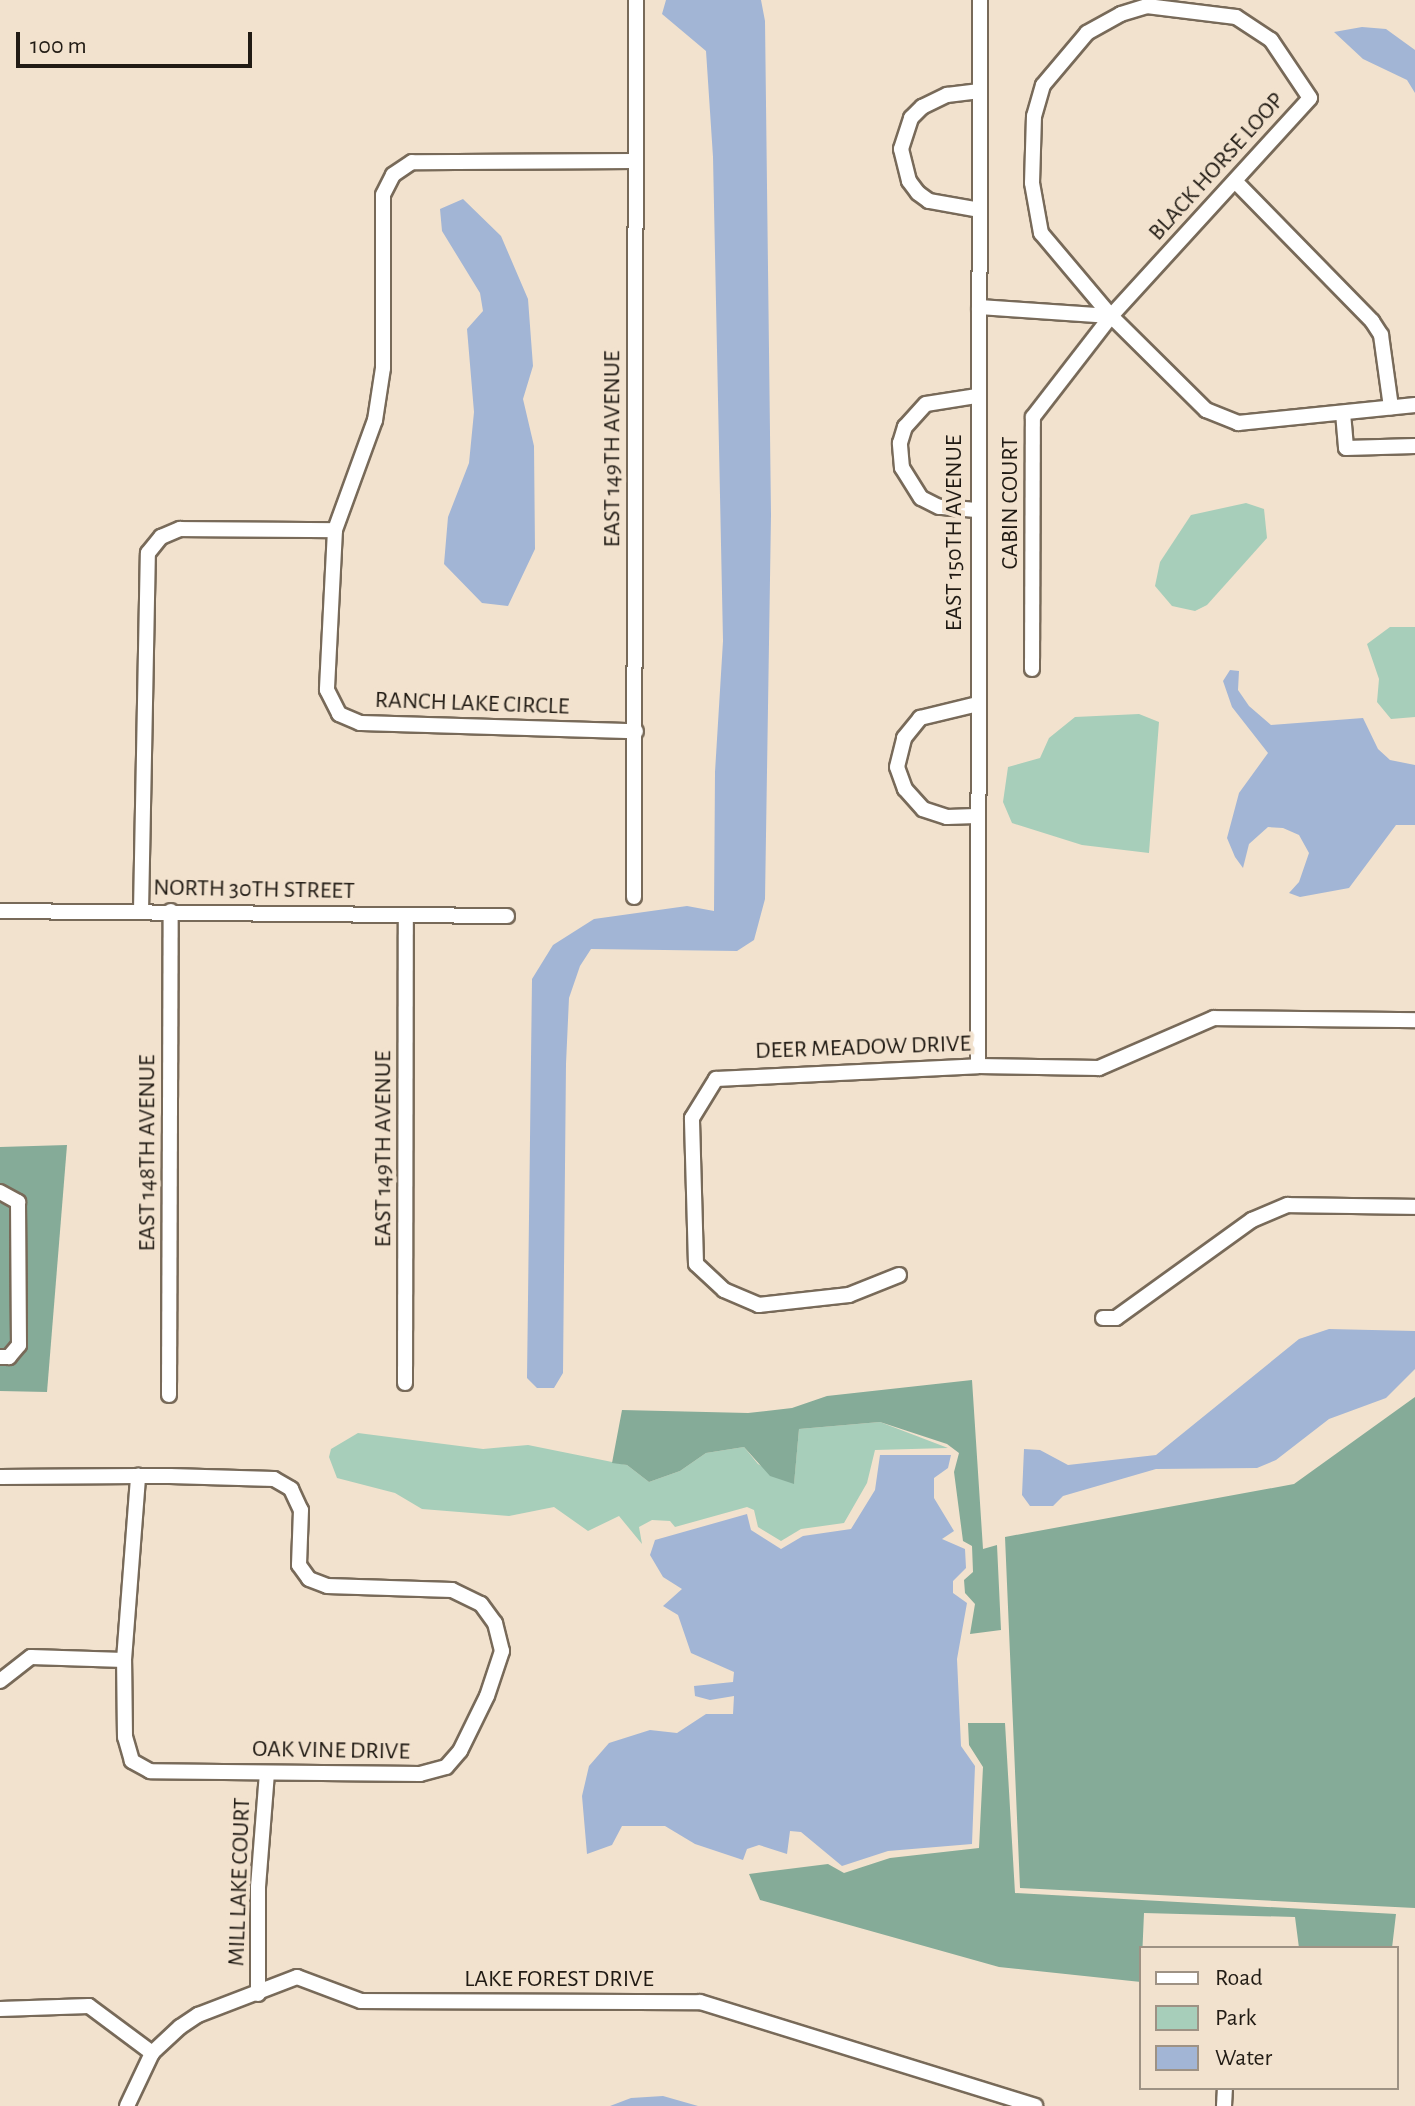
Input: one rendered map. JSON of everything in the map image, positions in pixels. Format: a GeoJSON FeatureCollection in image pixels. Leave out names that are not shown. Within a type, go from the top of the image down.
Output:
{"type":"FeatureCollection","features":[{"type":"Feature","properties":{"kind":"street","name":"EAST 149TH AVENUE"},"geometry":{"type":"LineString","coordinates":[[634,897],[636,0]]}},
{"type":"Feature","properties":{"kind":"street","name":"EAST 150TH AVENUE"},"geometry":{"type":"LineString","coordinates":[[978,1066],[976,510],[980,0]]}},
{"type":"Feature","properties":{"kind":"street","name":"BLACK HORSE LOOP"},"geometry":{"type":"LineString","coordinates":[[1147,6],[1236,17],[1271,40],[1310,98],[1235,181],[1111,316],[1041,233],[1032,183],[1034,116],[1043,85],[1087,33],[1147,6]]}},
{"type":"Feature","properties":{"kind":"street"},"geometry":{"type":"LineString","coordinates":[[980,91],[947,95],[922,107],[911,118],[901,149],[909,181],[918,193],[929,201],[980,210]]}},
{"type":"Feature","properties":{"kind":"street","name":"RANCH LAKE CIRCLE"},"geometry":{"type":"LineString","coordinates":[[634,161],[412,162],[393,175],[383,195],[383,368],[375,420],[335,530],[327,690],[339,714],[360,723],[636,731]]}},
{"type":"Feature","properties":{"kind":"street"},"geometry":{"type":"LineString","coordinates":[[1235,181],[1372,321],[1381,335],[1391,407]]}},
{"type":"Feature","properties":{"kind":"street"},"geometry":{"type":"LineString","coordinates":[[979,307],[1111,316],[1206,410],[1238,423],[1415,405]]}},
{"type":"Feature","properties":{"kind":"street","name":"CABIN COURT"},"geometry":{"type":"LineString","coordinates":[[1032,669],[1033,417],[1111,316]]}},
{"type":"Feature","properties":{"kind":"street"},"geometry":{"type":"LineString","coordinates":[[976,510],[939,507],[921,498],[902,468],[900,443],[905,427],[926,404],[977,396]]}},
{"type":"Feature","properties":{"kind":"street"},"geometry":{"type":"LineString","coordinates":[[1343,413],[1346,448],[1415,446]]}},
{"type":"Feature","properties":{"kind":"street"},"geometry":{"type":"LineString","coordinates":[[141,911],[148,553],[161,537],[180,529],[335,530]]}},
{"type":"Feature","properties":{"kind":"street"},"geometry":{"type":"LineString","coordinates":[[976,816],[947,817],[923,809],[905,789],[897,767],[904,738],[920,718],[978,704]]}},
{"type":"Feature","properties":{"kind":"street","name":"NORTH 30TH STREET"},"geometry":{"type":"LineString","coordinates":[[0,911],[507,916]]}},
{"type":"Feature","properties":{"kind":"street","name":"EAST 148TH AVENUE"},"geometry":{"type":"LineString","coordinates":[[169,1395],[171,911]]}},
{"type":"Feature","properties":{"kind":"street","name":"EAST 149TH AVENUE"},"geometry":{"type":"LineString","coordinates":[[405,1383],[406,915]]}},
{"type":"Feature","properties":{"kind":"street","name":"DEER MEADOW DRIVE"},"geometry":{"type":"LineString","coordinates":[[899,1275],[849,1295],[759,1305],[724,1290],[696,1264],[692,1118],[716,1079],[978,1066],[1099,1068],[1214,1018],[1415,1020]]}},
{"type":"Feature","properties":{"kind":"street"},"geometry":{"type":"LineString","coordinates":[[0,1192],[18,1202],[19,1345],[9,1357],[0,1357]]}},
{"type":"Feature","properties":{"kind":"street"},"geometry":{"type":"LineString","coordinates":[[1103,1318],[1116,1318],[1252,1220],[1288,1205],[1415,1207]]}},
{"type":"Feature","properties":{"kind":"street","name":"OAK VINE DRIVE"},"geometry":{"type":"LineString","coordinates":[[0,1477],[138,1476],[274,1479],[291,1489],[301,1510],[299,1565],[309,1579],[327,1586],[452,1590],[481,1604],[495,1623],[502,1651],[487,1696],[446,1767],[420,1774],[150,1771],[132,1761],[125,1737],[124,1660],[138,1476]]}},
{"type":"Feature","properties":{"kind":"street"},"geometry":{"type":"LineString","coordinates":[[0,1681],[31,1657],[124,1660]]}},
{"type":"Feature","properties":{"kind":"street","name":"MILL LAKE COURT"},"geometry":{"type":"LineString","coordinates":[[258,1994],[258,1887],[267,1773]]}},
{"type":"Feature","properties":{"kind":"street","name":"LAKE FOREST DRIVE"},"geometry":{"type":"LineString","coordinates":[[127,2106],[152,2053],[198,2015],[297,1977],[361,2001],[700,2002],[1035,2106]]}},
{"type":"Feature","properties":{"kind":"street"},"geometry":{"type":"LineString","coordinates":[[0,2009],[89,2006],[152,2053]]}},
{"type":"Feature","properties":{"kind":"green space"},"geometry":{"type":"Polygon","coordinates":[[[1246,503],[1264,509],[1267,538],[1207,605],[1195,611],[1172,606],[1155,586],[1160,562],[1191,515],[1246,503]]]}},
{"type":"Feature","properties":{"kind":"green space"},"geometry":{"type":"Polygon","coordinates":[[[1390,627],[1415,627],[1415,717],[1391,719],[1377,702],[1379,679],[1367,644],[1390,627]]]}},
{"type":"Feature","properties":{"kind":"green space"},"geometry":{"type":"Polygon","coordinates":[[[1139,714],[1159,722],[1149,853],[1082,845],[1012,823],[1003,802],[1008,767],[1040,758],[1049,738],[1075,717],[1139,714]]]}},
{"type":"Feature","properties":{"kind":"green space"},"geometry":{"type":"Polygon","coordinates":[[[67,1145],[47,1392],[0,1391],[0,1147],[67,1145]]]}},
{"type":"Feature","properties":{"kind":"green space"},"geometry":{"type":"Polygon","coordinates":[[[972,1380],[983,1549],[997,1545],[1001,1630],[970,1634],[975,1604],[965,1593],[964,1580],[973,1572],[972,1546],[963,1541],[954,1472],[959,1453],[947,1444],[880,1422],[799,1429],[794,1484],[770,1476],[744,1447],[706,1453],[680,1471],[649,1482],[627,1465],[612,1463],[622,1410],[748,1413],[792,1408],[827,1396],[972,1380]]]}},
{"type":"Feature","properties":{"kind":"green space"},"geometry":{"type":"Polygon","coordinates":[[[1415,1397],[1415,1908],[1020,1888],[1005,1537],[1294,1484],[1415,1397]]]}},
{"type":"Feature","properties":{"kind":"green space"},"geometry":{"type":"Polygon","coordinates":[[[880,1422],[948,1448],[875,1450],[867,1483],[844,1523],[801,1529],[781,1541],[758,1527],[754,1510],[747,1507],[675,1527],[670,1521],[652,1520],[639,1527],[642,1544],[619,1516],[588,1531],[554,1507],[509,1516],[422,1509],[395,1493],[337,1478],[329,1457],[331,1449],[358,1433],[483,1449],[528,1445],[627,1465],[649,1482],[680,1471],[706,1453],[744,1447],[758,1464],[794,1483],[799,1429],[880,1422]]]}},
{"type":"Feature","properties":{"kind":"green space"},"geometry":{"type":"Polygon","coordinates":[[[968,1723],[1005,1723],[1015,1893],[1396,1914],[1392,1946],[1299,1946],[1295,1917],[1144,1913],[1143,1946],[1139,1946],[1139,1982],[999,1967],[760,1900],[749,1874],[828,1864],[844,1873],[890,1858],[979,1848],[983,1767],[969,1745],[968,1723]]]}},
{"type":"Feature","properties":{"kind":"water"},"geometry":{"type":"Polygon","coordinates":[[[666,0],[761,0],[765,21],[771,515],[765,899],[754,940],[737,951],[591,949],[580,966],[569,998],[566,1064],[563,1373],[554,1388],[537,1388],[527,1378],[532,979],[553,945],[594,919],[687,906],[714,911],[715,772],[723,641],[713,157],[706,51],[662,14],[666,0]]]}},
{"type":"Feature","properties":{"kind":"water"},"geometry":{"type":"Polygon","coordinates":[[[1362,27],[1386,29],[1415,50],[1415,93],[1407,80],[1363,59],[1334,32],[1362,27]]]}},
{"type":"Feature","properties":{"kind":"water"},"geometry":{"type":"Polygon","coordinates":[[[463,199],[501,236],[528,299],[533,366],[523,399],[534,446],[535,549],[508,606],[482,603],[444,564],[448,517],[469,463],[474,412],[467,329],[483,311],[480,293],[442,231],[440,209],[463,199]]]}},
{"type":"Feature","properties":{"kind":"water"},"geometry":{"type":"Polygon","coordinates":[[[1230,670],[1239,671],[1238,690],[1249,706],[1271,725],[1363,718],[1378,749],[1390,760],[1415,765],[1415,825],[1396,825],[1349,888],[1300,897],[1289,893],[1299,882],[1309,853],[1299,835],[1283,828],[1268,827],[1249,844],[1243,868],[1235,857],[1227,838],[1239,793],[1268,753],[1232,707],[1223,681],[1230,670]]]}},
{"type":"Feature","properties":{"kind":"water"},"geometry":{"type":"Polygon","coordinates":[[[1329,1329],[1415,1331],[1415,1369],[1386,1398],[1329,1419],[1276,1460],[1257,1468],[1156,1469],[1063,1496],[1053,1506],[1030,1506],[1022,1495],[1024,1449],[1040,1450],[1068,1465],[1156,1455],[1299,1339],[1329,1329]]]}},
{"type":"Feature","properties":{"kind":"water"},"geometry":{"type":"Polygon","coordinates":[[[880,1455],[951,1455],[948,1468],[934,1478],[934,1498],[954,1531],[942,1539],[965,1549],[966,1568],[953,1581],[953,1593],[967,1603],[957,1659],[961,1746],[975,1766],[972,1844],[888,1851],[842,1866],[801,1832],[790,1831],[787,1854],[759,1845],[747,1849],[743,1860],[695,1844],[665,1826],[622,1826],[612,1845],[587,1854],[582,1796],[589,1766],[609,1743],[650,1730],[677,1733],[706,1714],[733,1714],[734,1696],[710,1700],[695,1696],[694,1686],[733,1682],[734,1672],[691,1653],[678,1615],[663,1606],[682,1589],[663,1577],[650,1555],[655,1540],[747,1514],[751,1530],[781,1549],[803,1536],[851,1529],[875,1490],[880,1455]]]}},
{"type":"Feature","properties":{"kind":"water"},"geometry":{"type":"Polygon","coordinates":[[[663,2096],[698,2106],[610,2106],[631,2098],[663,2096]]]}}]}
